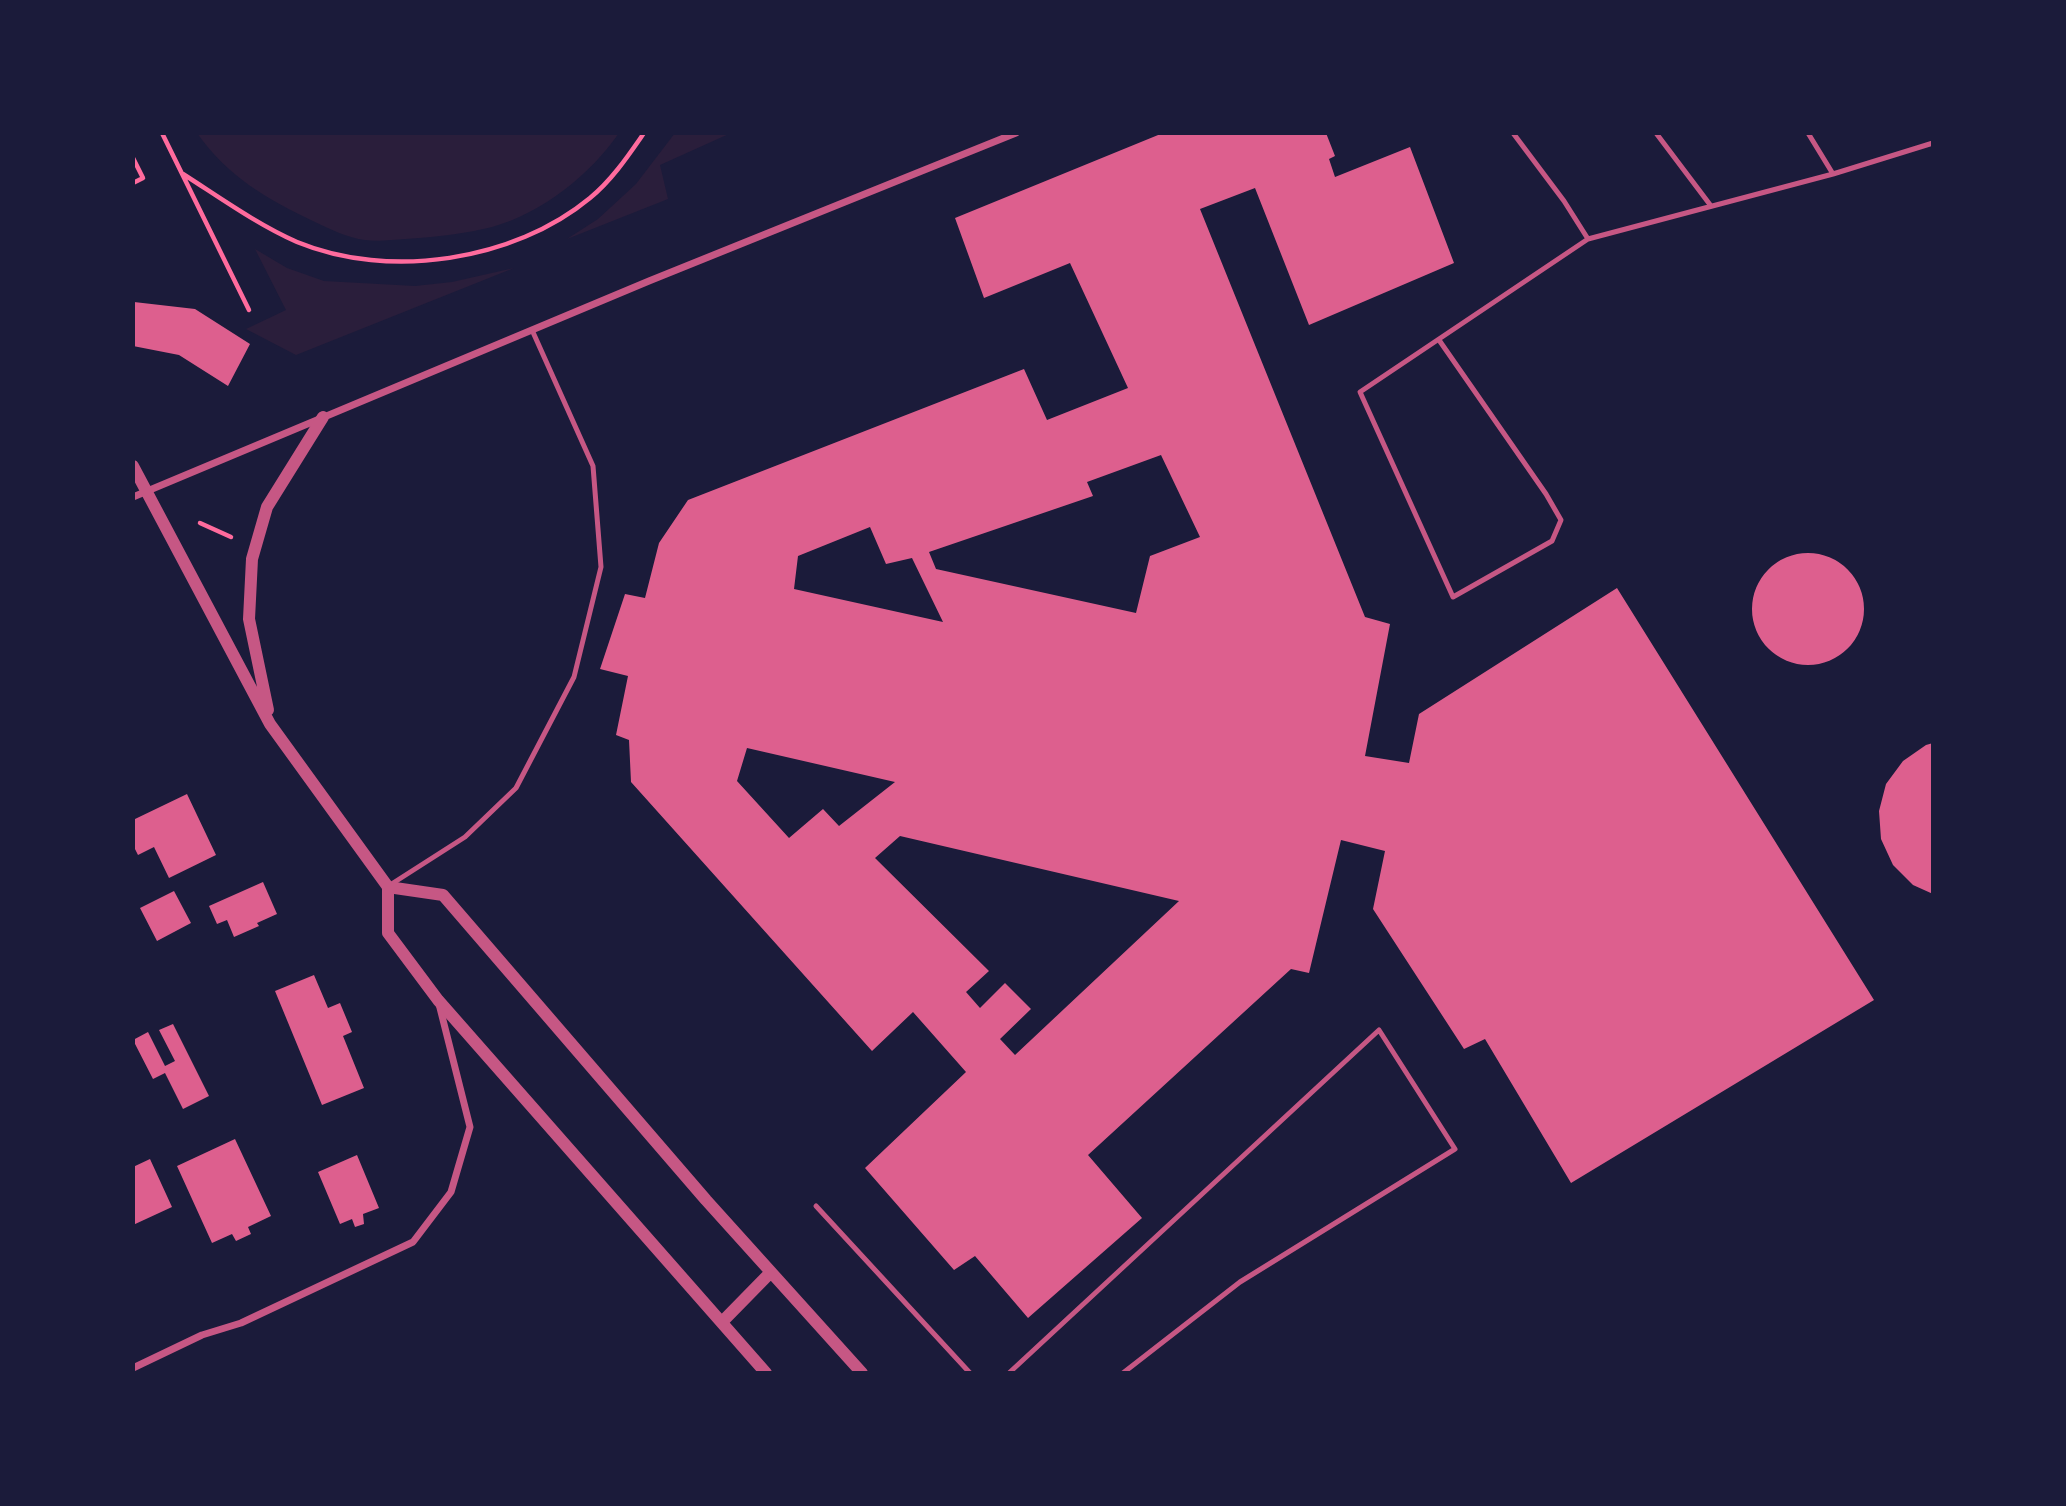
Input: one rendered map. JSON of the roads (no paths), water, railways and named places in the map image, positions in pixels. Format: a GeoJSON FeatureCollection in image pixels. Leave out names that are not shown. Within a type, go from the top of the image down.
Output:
{"type":"FeatureCollection","features":[{"type":"Feature","properties":{"kind":"street"},"geometry":{"type":"LineString","coordinates":[[139,494],[1016,133]]}},
{"type":"Feature","properties":{"kind":"street"},"geometry":{"type":"LineString","coordinates":[[270,724],[249,619],[252,559],[267,507],[323,417]]}},
{"type":"Feature","properties":{"kind":"street"},"geometry":{"type":"LineString","coordinates":[[133,466],[139,494],[270,724],[388,887],[388,933],[438,1000],[766,1373]]}},
{"type":"Feature","properties":{"kind":"street"},"geometry":{"type":"LineString","coordinates":[[388,887],[443,895],[706,1200],[862,1373]]}},
{"type":"Feature","properties":{"kind":"street"},"geometry":{"type":"LineString","coordinates":[[133,1368],[202,1335],[242,1323],[413,1242],[450,1192],[470,1127],[438,1000]]}},
{"type":"Feature","properties":{"kind":"street"},"geometry":{"type":"LineString","coordinates":[[722,1322],[771,1272]]}},
{"type":"Feature","properties":{"kind":"lane"},"geometry":{"type":"LineString","coordinates":[[1513,133],[1564,201],[1588,239]]}},
{"type":"Feature","properties":{"kind":"lane"},"geometry":{"type":"LineString","coordinates":[[1656,133],[1710,206]]}},
{"type":"Feature","properties":{"kind":"lane"},"geometry":{"type":"LineString","coordinates":[[1808,133],[1833,174]]}},
{"type":"Feature","properties":{"kind":"lane"},"geometry":{"type":"LineString","coordinates":[[1439,340],[1546,494],[1561,520],[1552,541],[1452,597],[1360,392],[1588,239],[1833,174],[1933,143]]}},
{"type":"Feature","properties":{"kind":"lane"},"geometry":{"type":"LineString","coordinates":[[388,887],[465,837],[516,788],[574,677],[601,567],[593,466],[532,330]]}},
{"type":"Feature","properties":{"kind":"lane"},"geometry":{"type":"LineString","coordinates":[[1009,1373],[1379,1030],[1455,1149],[1240,1282],[1123,1373]]}},
{"type":"Feature","properties":{"kind":"lane"},"geometry":{"type":"LineString","coordinates":[[816,1206],[970,1373]]}}]}
